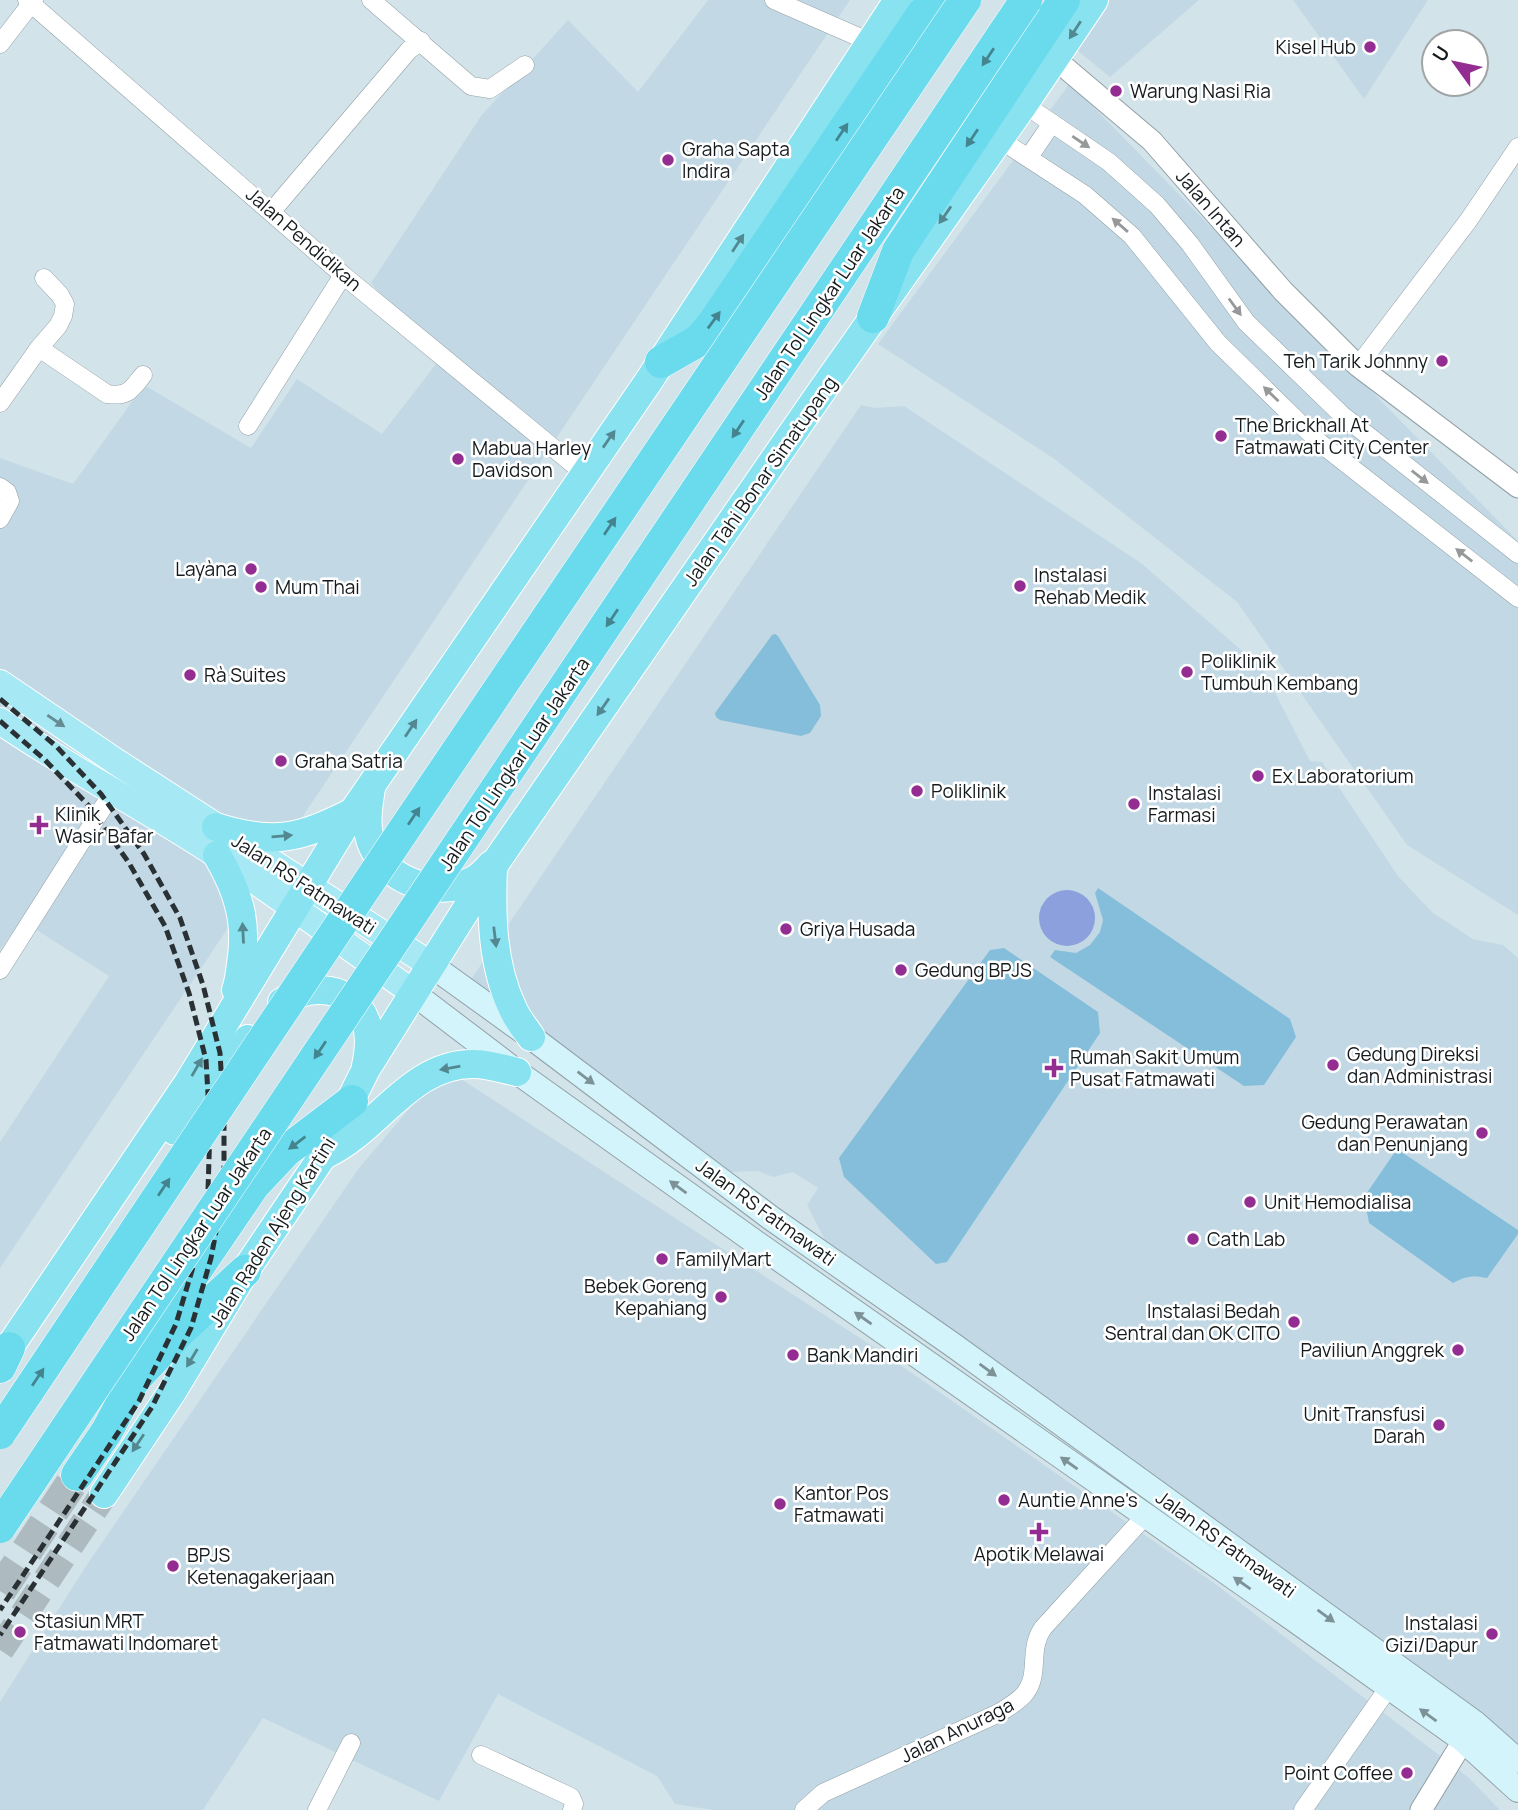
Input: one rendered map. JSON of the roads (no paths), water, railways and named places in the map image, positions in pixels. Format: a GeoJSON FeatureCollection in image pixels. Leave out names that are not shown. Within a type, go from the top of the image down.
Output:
{"type":"FeatureCollection","features":[{"type":"Feature","properties":{"kind":"highway"},"geometry":{"type":"LineString","coordinates":[[50,1287],[188,1083],[353,812],[661,362],[898,0]]}},
{"type":"Feature","properties":{"kind":"highway"},"geometry":{"type":"LineString","coordinates":[[661,362],[698,341],[712,325],[932,0]]}},
{"type":"Feature","properties":{"kind":"highway"},"geometry":{"type":"LineString","coordinates":[[0,1433],[965,0]]}},
{"type":"Feature","properties":{"kind":"highway","name":"Jalan Tol Lingkar Luar Jakarta"},"geometry":{"type":"LineString","coordinates":[[0,1527],[1026,0]]}},
{"type":"Feature","properties":{"kind":"highway"},"geometry":{"type":"LineString","coordinates":[[873,317],[898,251],[1064,0]]}},
{"type":"Feature","properties":{"kind":"highway","name":"Jalan Tahi Bonar Simatupang"},"geometry":{"type":"LineString","coordinates":[[430,965],[495,864],[873,317],[1055,60],[1094,0]]}},
{"type":"Feature","properties":{"kind":"highway"},"geometry":{"type":"LineString","coordinates":[[372,784],[366,817],[372,846],[390,871],[416,886],[447,889],[475,879],[495,864]]}},
{"type":"Feature","properties":{"kind":"highway"},"geometry":{"type":"LineString","coordinates":[[216,827],[250,837],[286,837],[321,828],[353,812]]}},
{"type":"Feature","properties":{"kind":"highway"},"geometry":{"type":"LineString","coordinates":[[217,855],[230,877],[242,909],[244,946],[238,986],[223,1022]]}},
{"type":"Feature","properties":{"kind":"highway"},"geometry":{"type":"LineString","coordinates":[[495,864],[491,905],[494,941],[513,1010],[531,1037]]}},
{"type":"Feature","properties":{"kind":"highway","name":"Jalan Raden Ajeng Kartini"},"geometry":{"type":"LineString","coordinates":[[104,1494],[172,1392],[245,1271],[324,1154],[366,1069],[430,965]]}},
{"type":"Feature","properties":{"kind":"highway"},"geometry":{"type":"LineString","coordinates":[[7,1345],[50,1287],[266,1017],[283,1002],[304,991],[320,989],[333,991],[351,1001],[361,1012],[368,1031],[366,1069]]}},
{"type":"Feature","properties":{"kind":"highway"},"geometry":{"type":"LineString","coordinates":[[324,1154],[363,1130],[413,1085],[438,1070],[474,1064],[517,1072]]}},
{"type":"Feature","properties":{"kind":"highway"},"geometry":{"type":"LineString","coordinates":[[75,1474],[134,1380],[156,1329],[254,1185],[286,1151],[352,1101]]}},
{"type":"Feature","properties":{"kind":"highway"},"geometry":{"type":"LineString","coordinates":[[134,1380],[180,1331],[245,1271]]}},
{"type":"Feature","properties":{"kind":"main road","name":"Jalan RS Fatmawati"},"geometry":{"type":"LineString","coordinates":[[0,683],[216,827],[412,992],[517,1072],[1389,1688],[1518,1761]]}},
{"type":"Feature","properties":{"kind":"main road","name":"Jalan RS Fatmawati"},"geometry":{"type":"LineString","coordinates":[[0,721],[217,855],[430,965],[531,1037],[771,1218],[953,1345],[1469,1732],[1518,1790]]}},
{"type":"Feature","properties":{"kind":"main road"},"geometry":{"type":"LineString","coordinates":[[938,1370],[953,1345]]}},
{"type":"Feature","properties":{"kind":"street"},"geometry":{"type":"LineString","coordinates":[[371,0],[471,86],[491,89],[525,65]]}},
{"type":"Feature","properties":{"kind":"street"},"geometry":{"type":"LineString","coordinates":[[774,0],[870,42]]}},
{"type":"Feature","properties":{"kind":"street"},"geometry":{"type":"LineString","coordinates":[[0,44],[30,1]]}},
{"type":"Feature","properties":{"kind":"street","name":"Jalan Pendidikan"},"geometry":{"type":"LineString","coordinates":[[30,1],[343,275],[585,474]]}},
{"type":"Feature","properties":{"kind":"street"},"geometry":{"type":"LineString","coordinates":[[272,211],[410,50],[421,41]]}},
{"type":"Feature","properties":{"kind":"street","name":"Jalan Intan"},"geometry":{"type":"LineString","coordinates":[[1055,60],[1152,141],[1283,291],[1358,366],[1518,487]]}},
{"type":"Feature","properties":{"kind":"street"},"geometry":{"type":"LineString","coordinates":[[1024,104],[1109,162],[1157,205],[1190,244],[1246,322],[1342,415],[1518,554]]}},
{"type":"Feature","properties":{"kind":"street"},"geometry":{"type":"LineString","coordinates":[[1029,157],[1052,122]]}},
{"type":"Feature","properties":{"kind":"street"},"geometry":{"type":"LineString","coordinates":[[999,139],[1085,195],[1132,236],[1218,343],[1320,443],[1518,597]]}},
{"type":"Feature","properties":{"kind":"street"},"geometry":{"type":"LineString","coordinates":[[1358,366],[1468,221],[1518,147]]}},
{"type":"Feature","properties":{"kind":"street"},"geometry":{"type":"LineString","coordinates":[[248,426],[343,275]]}},
{"type":"Feature","properties":{"kind":"street"},"geometry":{"type":"LineString","coordinates":[[0,403],[58,326],[65,304],[44,278]]}},
{"type":"Feature","properties":{"kind":"street"},"geometry":{"type":"LineString","coordinates":[[39,348],[107,394],[120,396],[127,393],[143,375]]}},
{"type":"Feature","properties":{"kind":"street"},"geometry":{"type":"LineString","coordinates":[[0,487],[7,492],[10,501],[0,520]]}},
{"type":"Feature","properties":{"kind":"street"},"geometry":{"type":"LineString","coordinates":[[0,970],[114,790]]}},
{"type":"Feature","properties":{"kind":"street","name":"Jalan Anuraga"},"geometry":{"type":"LineString","coordinates":[[804,1810],[823,1794],[999,1713],[1016,1702],[1026,1692],[1032,1679],[1035,1639],[1145,1516]]}},
{"type":"Feature","properties":{"kind":"street"},"geometry":{"type":"LineString","coordinates":[[1303,1810],[1389,1688]]}},
{"type":"Feature","properties":{"kind":"street"},"geometry":{"type":"LineString","coordinates":[[1421,1810],[1469,1732]]}},
{"type":"Feature","properties":{"kind":"street"},"geometry":{"type":"LineString","coordinates":[[317,1810],[351,1743]]}},
{"type":"Feature","properties":{"kind":"street"},"geometry":{"type":"LineString","coordinates":[[481,1755],[573,1805]]}},
{"type":"Feature","properties":{"kind":"tunnel"},"geometry":{"type":"LineString","coordinates":[[0,1591],[77,1475]]}},
{"type":"Feature","properties":{"kind":"tunnel"},"geometry":{"type":"LineString","coordinates":[[0,1650],[104,1494]]}},
{"type":"Feature","properties":{"kind":"railway"},"geometry":{"type":"LineString","coordinates":[[0,699],[56,746],[101,794],[144,854],[180,918],[203,985],[220,1053],[224,1120],[224,1189],[211,1258],[191,1328],[152,1407],[0,1635]]}},
{"type":"Feature","properties":{"kind":"railway"},"geometry":{"type":"LineString","coordinates":[[0,721],[44,759],[89,806],[129,863],[165,926],[189,993],[206,1060],[210,1128],[208,1190],[196,1257],[176,1324],[139,1401],[0,1610]]}},
{"type":"Feature","properties":{"kind":"place","name":"Kisel Hub"},"geometry":{"type":"Point","coordinates":[1370,47]}},
{"type":"Feature","properties":{"kind":"place","name":"Warung Nasi Ria"},"geometry":{"type":"Point","coordinates":[1116,91]}},
{"type":"Feature","properties":{"kind":"place","name":"Graha Sapta Indira"},"geometry":{"type":"Point","coordinates":[668,160]}},
{"type":"Feature","properties":{"kind":"place","name":"Teh Tarik Johnny"},"geometry":{"type":"Point","coordinates":[1442,361]}},
{"type":"Feature","properties":{"kind":"place","name":"The Brickhall At Fatmawati City Center"},"geometry":{"type":"Point","coordinates":[1221,436]}},
{"type":"Feature","properties":{"kind":"place","name":"Mabua Harley Davidson"},"geometry":{"type":"Point","coordinates":[458,459]}},
{"type":"Feature","properties":{"kind":"place","name":"Layàna"},"geometry":{"type":"Point","coordinates":[251,569]}},
{"type":"Feature","properties":{"kind":"place","name":"Instalasi Rehab Medik"},"geometry":{"type":"Point","coordinates":[1020,586]}},
{"type":"Feature","properties":{"kind":"place","name":"Mum Thai"},"geometry":{"type":"Point","coordinates":[261,587]}},
{"type":"Feature","properties":{"kind":"place","name":"Poliklinik Tumbuh Kembang"},"geometry":{"type":"Point","coordinates":[1187,672]}},
{"type":"Feature","properties":{"kind":"place","name":"Rà Suites"},"geometry":{"type":"Point","coordinates":[190,675]}},
{"type":"Feature","properties":{"kind":"place","name":"Graha Satria"},"geometry":{"type":"Point","coordinates":[281,761]}},
{"type":"Feature","properties":{"kind":"place","name":"Ex Laboratorium"},"geometry":{"type":"Point","coordinates":[1258,776]}},
{"type":"Feature","properties":{"kind":"place","name":"Poliklinik"},"geometry":{"type":"Point","coordinates":[917,791]}},
{"type":"Feature","properties":{"kind":"place","name":"Instalasi Farmasi"},"geometry":{"type":"Point","coordinates":[1134,804]}},
{"type":"Feature","properties":{"kind":"place","name":"Klinik Wasir Bafar"},"geometry":{"type":"Point","coordinates":[39,825]}},
{"type":"Feature","properties":{"kind":"place","name":"Griya Husada"},"geometry":{"type":"Point","coordinates":[786,929]}},
{"type":"Feature","properties":{"kind":"place","name":"Gedung BPJS"},"geometry":{"type":"Point","coordinates":[901,970]}},
{"type":"Feature","properties":{"kind":"place","name":"Gedung Direksi dan Administrasi"},"geometry":{"type":"Point","coordinates":[1333,1065]}},
{"type":"Feature","properties":{"kind":"place","name":"Rumah Sakit Umum Pusat Fatmawati"},"geometry":{"type":"Point","coordinates":[1054,1068]}},
{"type":"Feature","properties":{"kind":"place","name":"Gedung Perawatan dan Penunjang"},"geometry":{"type":"Point","coordinates":[1482,1133]}},
{"type":"Feature","properties":{"kind":"place","name":"Unit Hemodialisa"},"geometry":{"type":"Point","coordinates":[1250,1202]}},
{"type":"Feature","properties":{"kind":"place","name":"Cath Lab"},"geometry":{"type":"Point","coordinates":[1193,1239]}},
{"type":"Feature","properties":{"kind":"place","name":"FamilyMart"},"geometry":{"type":"Point","coordinates":[662,1259]}},
{"type":"Feature","properties":{"kind":"place","name":"Bebek Goreng Kepahiang"},"geometry":{"type":"Point","coordinates":[721,1297]}},
{"type":"Feature","properties":{"kind":"place","name":"Instalasi Bedah Sentral dan OK CITO"},"geometry":{"type":"Point","coordinates":[1294,1322]}},
{"type":"Feature","properties":{"kind":"place","name":"Paviliun Anggrek"},"geometry":{"type":"Point","coordinates":[1458,1350]}},
{"type":"Feature","properties":{"kind":"place","name":"Bank Mandiri"},"geometry":{"type":"Point","coordinates":[793,1355]}},
{"type":"Feature","properties":{"kind":"place","name":"Unit Transfusi Darah"},"geometry":{"type":"Point","coordinates":[1439,1425]}},
{"type":"Feature","properties":{"kind":"place","name":"Auntie Anne's"},"geometry":{"type":"Point","coordinates":[1004,1500]}},
{"type":"Feature","properties":{"kind":"place","name":"Kantor Pos Fatmawati"},"geometry":{"type":"Point","coordinates":[780,1504]}},
{"type":"Feature","properties":{"kind":"place","name":"Apotik Melawai"},"geometry":{"type":"Point","coordinates":[1039,1532]}},
{"type":"Feature","properties":{"kind":"place","name":"BPJS Ketenagakerjaan"},"geometry":{"type":"Point","coordinates":[173,1566]}},
{"type":"Feature","properties":{"kind":"place","name":"Stasiun MRT Fatmawati Indomaret"},"geometry":{"type":"Point","coordinates":[20,1632]}},
{"type":"Feature","properties":{"kind":"place","name":"Instalasi Gizi/Dapur"},"geometry":{"type":"Point","coordinates":[1492,1634]}},
{"type":"Feature","properties":{"kind":"place","name":"Point Coffee"},"geometry":{"type":"Point","coordinates":[1407,1773]}}]}
